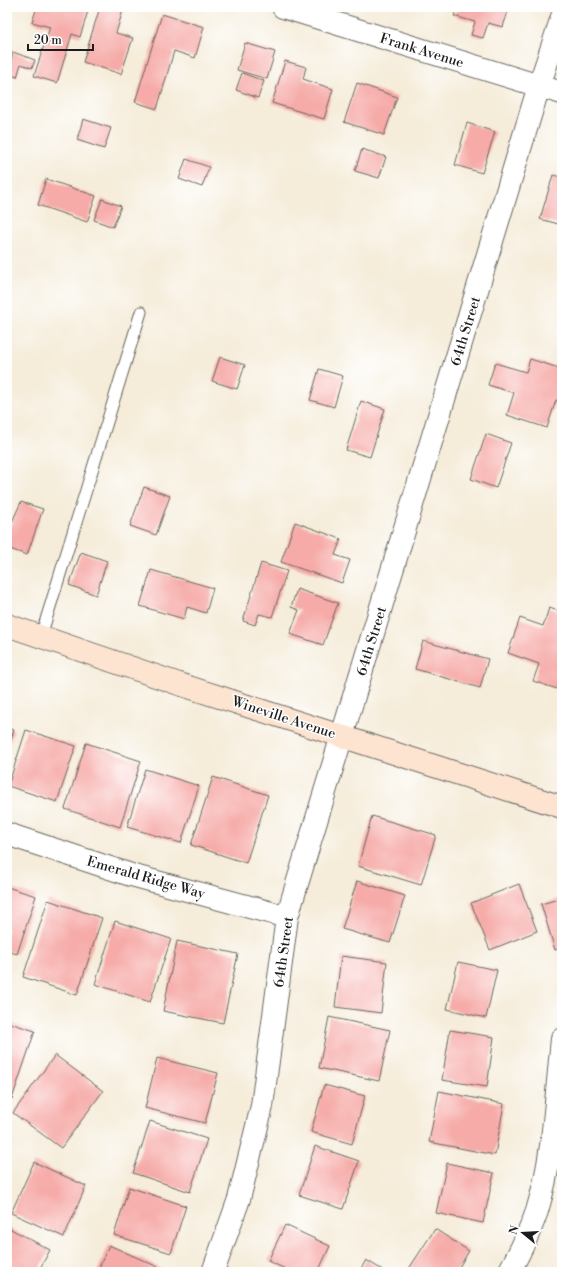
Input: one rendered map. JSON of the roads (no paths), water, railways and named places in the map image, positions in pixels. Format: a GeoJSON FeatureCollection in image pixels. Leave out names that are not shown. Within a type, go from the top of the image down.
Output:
{"type":"FeatureCollection","features":[{"type":"Feature","properties":{"kind":"street","name":"Frank Avenue"},"geometry":{"type":"LineString","coordinates":[[283,7],[562,93]]}},
{"type":"Feature","properties":{"kind":"street","name":"64th Street"},"geometry":{"type":"LineString","coordinates":[[213,1272],[239,1198],[262,1106],[287,917],[539,86],[562,17]]}},
{"type":"Feature","properties":{"kind":"street","name":"Wineville Avenue"},"geometry":{"type":"LineString","coordinates":[[7,625],[179,684],[562,807]]}},
{"type":"Feature","properties":{"kind":"street","name":"Emerald Ridge Way"},"geometry":{"type":"LineString","coordinates":[[7,834],[131,875],[287,917]]}},
{"type":"Feature","properties":{"kind":"street"},"geometry":{"type":"LineString","coordinates":[[509,1272],[520,1251],[537,1210],[548,1165],[562,1039]]}},
{"type":"Feature","properties":{"kind":"lane"},"geometry":{"type":"LineString","coordinates":[[42,636],[141,312]]}}]}
